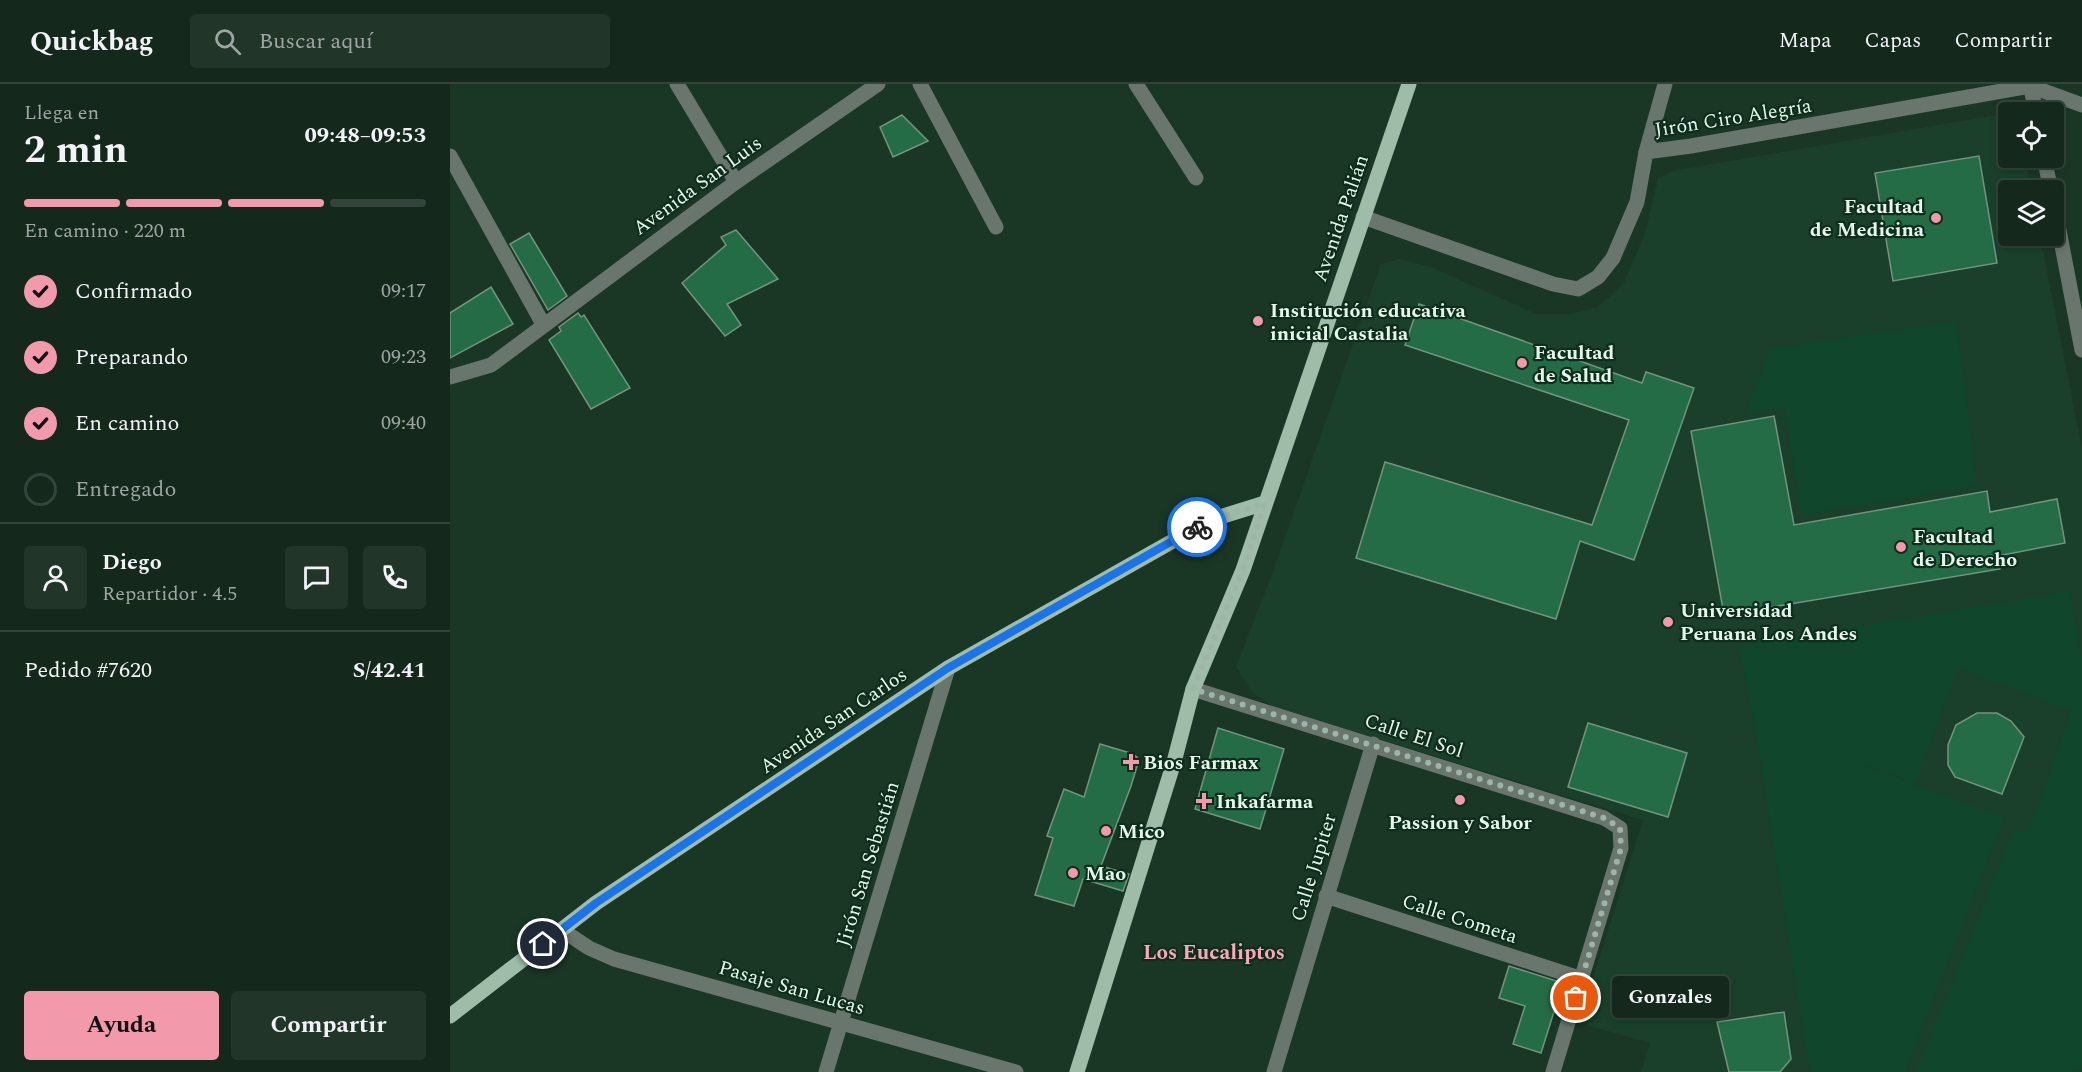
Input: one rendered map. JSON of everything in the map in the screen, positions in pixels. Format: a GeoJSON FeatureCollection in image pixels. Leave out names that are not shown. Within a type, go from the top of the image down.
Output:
{"type":"FeatureCollection","features":[{"type":"Feature","properties":{"kind":"main road","name":"Avenida Palián"},"geometry":{"type":"LineString","coordinates":[[1077,1072],[1174,762],[1193,689],[1243,570],[1409,84]]}},
{"type":"Feature","properties":{"kind":"main road","name":"Avenida San Carlos"},"geometry":{"type":"LineString","coordinates":[[450,1016],[596,903],[948,668],[1210,520],[1265,503]]}},
{"type":"Feature","properties":{"kind":"street"},"geometry":{"type":"LineString","coordinates":[[677,84],[736,182]]}},
{"type":"Feature","properties":{"kind":"street","name":"Avenida San Luis"},"geometry":{"type":"LineString","coordinates":[[450,377],[491,365],[736,182],[878,84]]}},
{"type":"Feature","properties":{"kind":"street"},"geometry":{"type":"LineString","coordinates":[[920,84],[996,227]]}},
{"type":"Feature","properties":{"kind":"street"},"geometry":{"type":"LineString","coordinates":[[1136,84],[1196,178]]}},
{"type":"Feature","properties":{"kind":"street"},"geometry":{"type":"LineString","coordinates":[[1646,152],[1665,84]]}},
{"type":"Feature","properties":{"kind":"street"},"geometry":{"type":"LineString","coordinates":[[2030,85],[2082,105]]}},
{"type":"Feature","properties":{"kind":"street"},"geometry":{"type":"LineString","coordinates":[[2030,85],[2034,102]]}},
{"type":"Feature","properties":{"kind":"street","name":"Jirón Ciro Alegría"},"geometry":{"type":"LineString","coordinates":[[1363,217],[1553,284],[1578,289],[1598,278],[1613,258],[1637,202],[1646,152],[1691,146],[2030,85]]}},
{"type":"Feature","properties":{"kind":"street"},"geometry":{"type":"LineString","coordinates":[[450,156],[543,324]]}},
{"type":"Feature","properties":{"kind":"street"},"geometry":{"type":"LineString","coordinates":[[2062,246],[2082,350]]}},
{"type":"Feature","properties":{"kind":"street","name":"Jirón San Sebastián"},"geometry":{"type":"LineString","coordinates":[[826,1072],[948,668]]}},
{"type":"Feature","properties":{"kind":"street","name":"Calle El Sol"},"geometry":{"type":"LineString","coordinates":[[1193,689],[1604,818],[1620,828],[1621,848],[1582,979]]}},
{"type":"Feature","properties":{"kind":"street","name":"Calle Jupiter"},"geometry":{"type":"LineString","coordinates":[[1274,1072],[1373,744]]}},
{"type":"Feature","properties":{"kind":"street","name":"Calle Cometa"},"geometry":{"type":"LineString","coordinates":[[1326,896],[1582,979]]}},
{"type":"Feature","properties":{"kind":"street","name":"Pasaje San Lucas"},"geometry":{"type":"LineString","coordinates":[[562,930],[589,948],[614,959],[1016,1072]]}},
{"type":"Feature","properties":{"kind":"street"},"geometry":{"type":"LineString","coordinates":[[1553,1072],[1582,979]]}},
{"type":"Feature","properties":{"kind":"shaded area","name":"Universidad Peruana Los Andes"},"geometry":{"type":"Polygon","coordinates":[[[1998,115],[1998,168],[2027,168],[2029,180],[1998,180],[1998,246],[2042,246],[2082,449],[2082,1072],[1641,1072],[1650,1043],[1579,1023],[1643,820],[1272,706],[1252,692],[1236,667],[1271,577],[1381,264],[1399,259],[1431,267],[1536,314],[1571,314],[1598,307],[1624,283],[1645,233],[1658,179],[1673,171],[1998,115]]]}},
{"type":"Feature","properties":{"kind":"shaded area"},"geometry":{"type":"Polygon","coordinates":[[[1956,321],[1977,486],[1802,515],[1784,408],[1746,414],[1769,349],[1956,321]]]}},
{"type":"Feature","properties":{"kind":"shaded area"},"geometry":{"type":"Polygon","coordinates":[[[2070,591],[2080,655],[2082,655],[2082,1069],[2067,1072],[1916,1072],[2013,830],[2028,833],[2071,711],[1958,668],[1915,783],[1837,756],[2004,817],[1905,1072],[1810,1072],[1755,727],[1739,646],[2070,591]]]}},
{"type":"Feature","properties":{"kind":"building"},"geometry":{"type":"Polygon","coordinates":[[[902,115],[928,141],[893,157],[880,127],[902,115]]]}},
{"type":"Feature","properties":{"kind":"building","name":"Facultad de Medicina"},"geometry":{"type":"Polygon","coordinates":[[[1979,156],[1997,263],[1893,281],[1875,173],[1979,156]]]}},
{"type":"Feature","properties":{"kind":"building"},"geometry":{"type":"Polygon","coordinates":[[[736,230],[778,279],[727,304],[741,325],[725,336],[682,283],[726,245],[721,237],[736,230]]]}},
{"type":"Feature","properties":{"kind":"building"},"geometry":{"type":"Polygon","coordinates":[[[529,233],[567,296],[548,310],[510,244],[529,233]]]}},
{"type":"Feature","properties":{"kind":"building"},"geometry":{"type":"Polygon","coordinates":[[[491,287],[513,324],[450,358],[450,313],[491,287]]]}},
{"type":"Feature","properties":{"kind":"building"},"geometry":{"type":"Polygon","coordinates":[[[1419,304],[1642,383],[1646,372],[1694,388],[1634,560],[1580,541],[1556,619],[1356,558],[1385,462],[1592,525],[1629,420],[1405,345],[1419,304]]]}},
{"type":"Feature","properties":{"kind":"building"},"geometry":{"type":"Polygon","coordinates":[[[578,313],[581,317],[584,315],[630,388],[591,409],[549,340],[561,331],[559,327],[578,313]]]}},
{"type":"Feature","properties":{"kind":"building"},"geometry":{"type":"Polygon","coordinates":[[[1774,416],[1794,525],[1987,491],[1990,512],[2057,499],[2065,543],[1997,556],[2000,569],[1724,615],[1691,431],[1774,416]]]}},
{"type":"Feature","properties":{"kind":"building"},"geometry":{"type":"Polygon","coordinates":[[[1977,713],[1997,713],[2011,721],[2024,737],[2002,794],[1955,777],[1948,765],[1948,745],[1956,725],[1977,713]]]}},
{"type":"Feature","properties":{"kind":"building"},"geometry":{"type":"Polygon","coordinates":[[[1588,723],[1687,753],[1668,817],[1568,787],[1588,723]]]}},
{"type":"Feature","properties":{"kind":"building"},"geometry":{"type":"Polygon","coordinates":[[[1218,728],[1284,749],[1260,829],[1195,809],[1218,728]]]}},
{"type":"Feature","properties":{"kind":"building"},"geometry":{"type":"Polygon","coordinates":[[[1100,744],[1130,753],[1137,757],[1138,763],[1101,866],[1129,874],[1123,891],[1083,879],[1074,906],[1035,895],[1053,838],[1047,836],[1064,789],[1084,797],[1100,744]]]}},
{"type":"Feature","properties":{"kind":"building"},"geometry":{"type":"Polygon","coordinates":[[[1509,966],[1563,983],[1541,1053],[1513,1044],[1525,1006],[1499,998],[1509,966]]]}},
{"type":"Feature","properties":{"kind":"building"},"geometry":{"type":"Polygon","coordinates":[[[1784,1012],[1791,1059],[1780,1072],[1729,1072],[1717,1022],[1784,1012]]]}},
{"type":"Feature","properties":{"kind":"way so far"},"geometry":{"type":"LineString","coordinates":[[1197,527],[1210,520],[1265,503],[1243,570],[1193,689],[1604,818],[1620,828],[1621,848],[1576,998]]}},
{"type":"Feature","properties":{"kind":"place","name":"Facultad de Medicina"},"geometry":{"type":"Point","coordinates":[1936,218]}},
{"type":"Feature","properties":{"kind":"place","name":"Institución educativa inicial Castalia"},"geometry":{"type":"Point","coordinates":[1258,321]}},
{"type":"Feature","properties":{"kind":"place","name":"Facultad de Salud"},"geometry":{"type":"Point","coordinates":[1522,363]}},
{"type":"Feature","properties":{"kind":"place","name":"Facultad de Derecho"},"geometry":{"type":"Point","coordinates":[1901,547]}},
{"type":"Feature","properties":{"kind":"place","name":"Universidad Peruana Los Andes"},"geometry":{"type":"Point","coordinates":[1668,622]}},
{"type":"Feature","properties":{"kind":"place","name":"Bios Farmax"},"geometry":{"type":"Point","coordinates":[1131,762]}},
{"type":"Feature","properties":{"kind":"place","name":"Passion y Sabor"},"geometry":{"type":"Point","coordinates":[1460,800]}},
{"type":"Feature","properties":{"kind":"place","name":"Inkafarma"},"geometry":{"type":"Point","coordinates":[1204,801]}},
{"type":"Feature","properties":{"kind":"place","name":"Mico"},"geometry":{"type":"Point","coordinates":[1106,831]}},
{"type":"Feature","properties":{"kind":"place","name":"Mao"},"geometry":{"type":"Point","coordinates":[1073,873]}},
{"type":"Feature","properties":{"kind":"place","name":"Gonzales"},"geometry":{"type":"Point","coordinates":[1576,998]}},
{"type":"Feature","properties":{"kind":"district","name":"Los Eucaliptos"},"geometry":{"type":"Point","coordinates":[1214,952]}},
{"type":"Feature","properties":{"kind":"route"},"geometry":{"type":"LineString","coordinates":[[543,944],[596,903],[948,668],[1197,527]]}}]}
